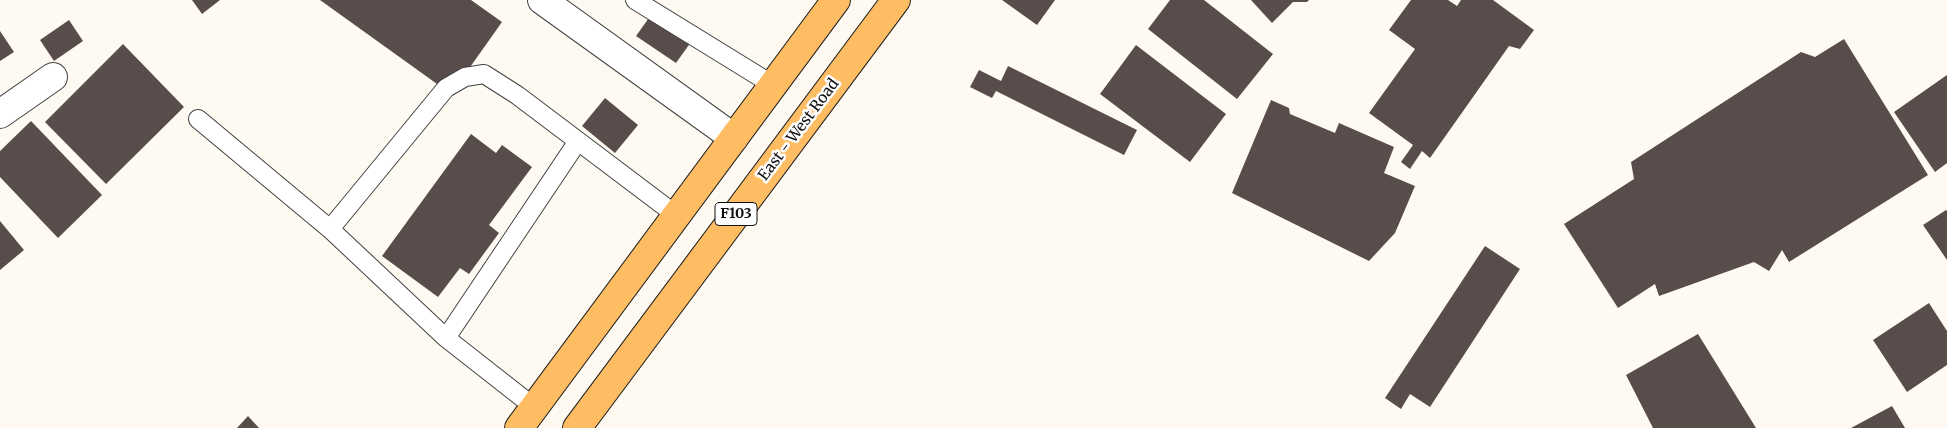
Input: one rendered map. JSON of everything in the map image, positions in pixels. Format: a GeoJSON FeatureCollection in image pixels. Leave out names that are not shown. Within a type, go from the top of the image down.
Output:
{"type":"FeatureCollection","features":[{"type":"Feature","properties":{"kind":"main road"},"geometry":{"type":"LineString","coordinates":[[526,417],[836,0]]}},
{"type":"Feature","properties":{"kind":"main road","name":"East - West Road"},"geometry":{"type":"LineString","coordinates":[[577,428],[896,0]]}},
{"type":"Feature","properties":{"kind":"street"},"geometry":{"type":"LineString","coordinates":[[542,0],[734,138]]}},
{"type":"Feature","properties":{"kind":"street"},"geometry":{"type":"LineString","coordinates":[[0,114],[53,76]]}},
{"type":"Feature","properties":{"kind":"lane"},"geometry":{"type":"LineString","coordinates":[[636,0],[773,85]]}},
{"type":"Feature","properties":{"kind":"lane"},"geometry":{"type":"LineString","coordinates":[[330,229],[446,88],[465,77],[484,74],[517,95],[676,215]]}},
{"type":"Feature","properties":{"kind":"lane"},"geometry":{"type":"LineString","coordinates":[[198,120],[330,229],[446,338],[526,417]]}},
{"type":"Feature","properties":{"kind":"lane"},"geometry":{"type":"LineString","coordinates":[[446,338],[578,141]]}},
{"type":"Feature","properties":{"kind":"building"},"geometry":{"type":"Polygon","coordinates":[[[192,0],[220,0],[202,14],[192,0]]]}},
{"type":"Feature","properties":{"kind":"building"},"geometry":{"type":"Polygon","coordinates":[[[320,0],[471,0],[502,22],[451,94],[320,0]]]}},
{"type":"Feature","properties":{"kind":"building"},"geometry":{"type":"Polygon","coordinates":[[[1002,0],[1055,0],[1037,25],[1002,0]]]}},
{"type":"Feature","properties":{"kind":"building"},"geometry":{"type":"Polygon","coordinates":[[[1170,0],[1204,0],[1273,54],[1237,99],[1148,29],[1170,0]]]}},
{"type":"Feature","properties":{"kind":"building"},"geometry":{"type":"Polygon","coordinates":[[[1251,0],[1309,0],[1307,2],[1293,2],[1272,23],[1251,0]]]}},
{"type":"Feature","properties":{"kind":"building"},"geometry":{"type":"Polygon","coordinates":[[[1411,0],[1448,0],[1457,6],[1461,0],[1493,0],[1534,30],[1520,49],[1509,46],[1430,158],[1422,151],[1410,169],[1401,162],[1413,145],[1369,113],[1415,49],[1389,30],[1411,0]]]}},
{"type":"Feature","properties":{"kind":"building"},"geometry":{"type":"Polygon","coordinates":[[[651,15],[691,42],[676,63],[636,36],[651,15]]]}},
{"type":"Feature","properties":{"kind":"building"},"geometry":{"type":"Polygon","coordinates":[[[69,20],[83,41],[54,61],[40,40],[69,20]]]}},
{"type":"Feature","properties":{"kind":"building"},"geometry":{"type":"Polygon","coordinates":[[[0,31],[14,52],[0,61],[0,31]]]}},
{"type":"Feature","properties":{"kind":"building"},"geometry":{"type":"Polygon","coordinates":[[[1844,39],[1928,175],[1789,262],[1782,250],[1769,271],[1754,262],[1659,296],[1655,284],[1618,308],[1564,224],[1634,179],[1631,162],[1801,52],[1815,57],[1844,39]]]}},
{"type":"Feature","properties":{"kind":"building"},"geometry":{"type":"Polygon","coordinates":[[[123,44],[184,107],[106,184],[45,122],[123,44]]]}},
{"type":"Feature","properties":{"kind":"building"},"geometry":{"type":"Polygon","coordinates":[[[1136,45],[1226,114],[1190,162],[1100,94],[1136,45]]]}},
{"type":"Feature","properties":{"kind":"building"},"geometry":{"type":"Polygon","coordinates":[[[1008,66],[1137,130],[1124,155],[996,91],[992,98],[970,87],[979,70],[1001,81],[1008,66]]]}},
{"type":"Feature","properties":{"kind":"building"},"geometry":{"type":"Polygon","coordinates":[[[1947,75],[1947,163],[1935,172],[1894,112],[1947,75]]]}},
{"type":"Feature","properties":{"kind":"building"},"geometry":{"type":"Polygon","coordinates":[[[605,98],[638,125],[615,153],[582,126],[605,98]]]}},
{"type":"Feature","properties":{"kind":"building"},"geometry":{"type":"Polygon","coordinates":[[[1271,100],[1289,108],[1290,114],[1335,133],[1339,123],[1394,147],[1384,173],[1415,186],[1395,233],[1369,261],[1232,193],[1271,100]]]}},
{"type":"Feature","properties":{"kind":"building"},"geometry":{"type":"Polygon","coordinates":[[[31,121],[102,195],[58,238],[0,177],[0,151],[31,121]]]}},
{"type":"Feature","properties":{"kind":"building"},"geometry":{"type":"Polygon","coordinates":[[[471,134],[496,153],[502,145],[532,167],[489,225],[499,233],[469,274],[460,268],[438,297],[382,256],[471,134]]]}},
{"type":"Feature","properties":{"kind":"building"},"geometry":{"type":"Polygon","coordinates":[[[1947,211],[1947,260],[1923,225],[1947,211]]]}},
{"type":"Feature","properties":{"kind":"building"},"geometry":{"type":"Polygon","coordinates":[[[0,221],[24,250],[0,270],[0,221]]]}},
{"type":"Feature","properties":{"kind":"building"},"geometry":{"type":"Polygon","coordinates":[[[1485,246],[1520,269],[1430,407],[1410,394],[1401,409],[1385,398],[1485,246]]]}},
{"type":"Feature","properties":{"kind":"building"},"geometry":{"type":"Polygon","coordinates":[[[1929,303],[1947,331],[1947,365],[1907,392],[1873,340],[1929,303]]]}},
{"type":"Feature","properties":{"kind":"building"},"geometry":{"type":"Polygon","coordinates":[[[1698,334],[1756,428],[1653,428],[1626,375],[1698,334]]]}},
{"type":"Feature","properties":{"kind":"building"},"geometry":{"type":"Polygon","coordinates":[[[1892,406],[1905,428],[1851,428],[1892,406]]]}},
{"type":"Feature","properties":{"kind":"building"},"geometry":{"type":"Polygon","coordinates":[[[248,416],[259,428],[237,428],[248,416]]]}}]}
